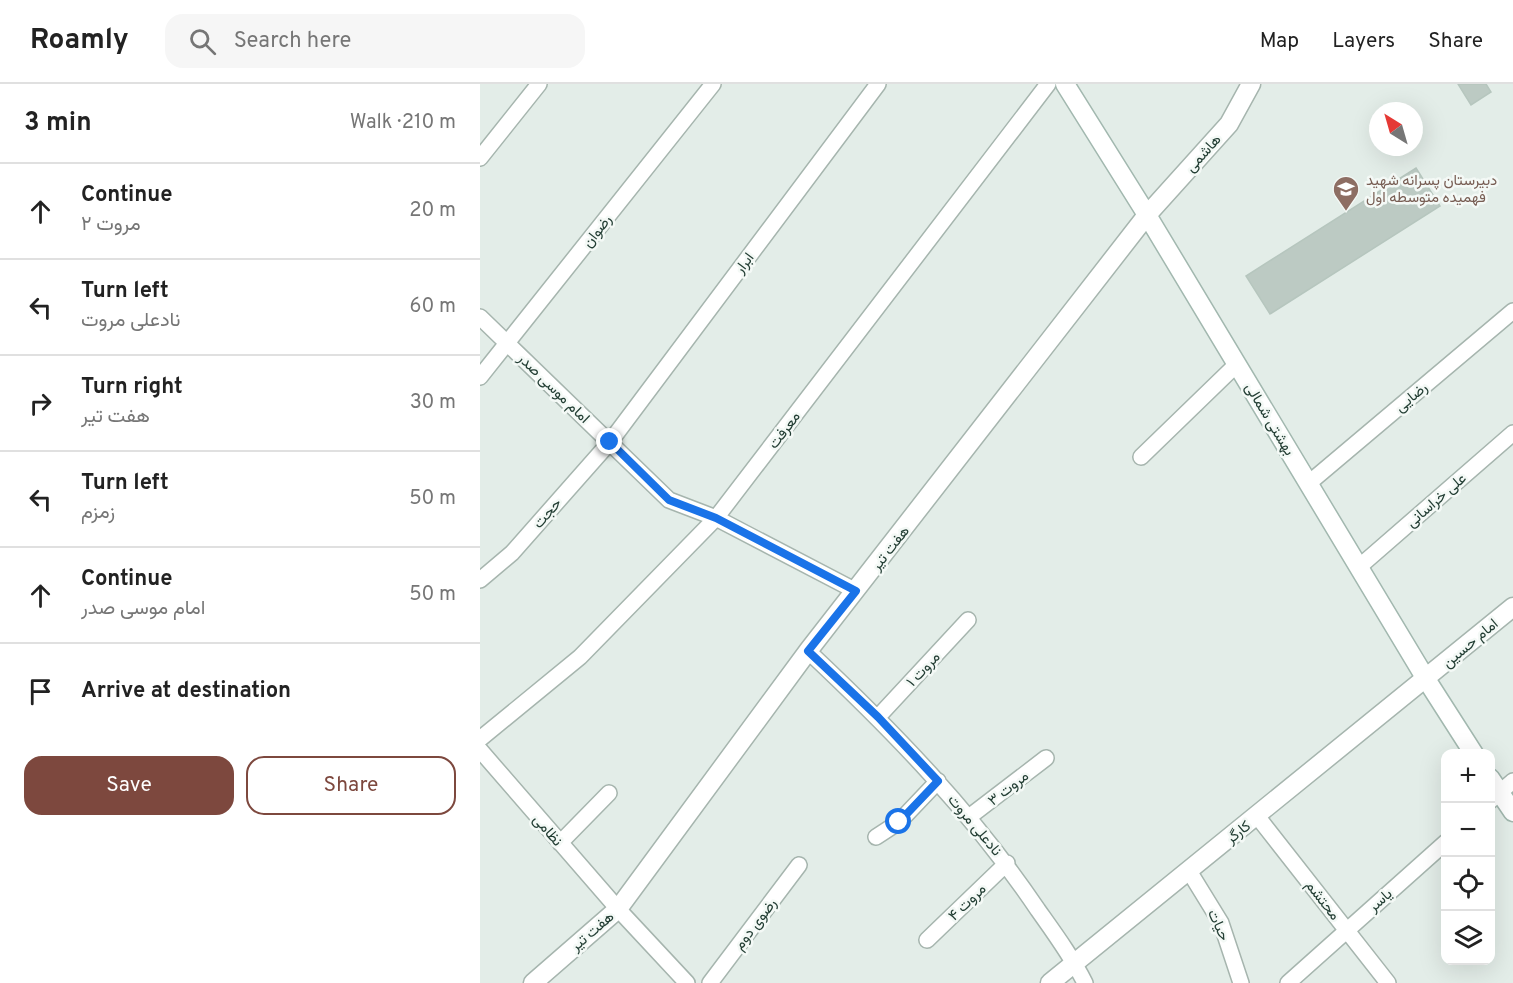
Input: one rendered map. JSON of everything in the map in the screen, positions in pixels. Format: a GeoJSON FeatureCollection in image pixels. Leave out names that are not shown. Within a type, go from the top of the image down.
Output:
{"type":"FeatureCollection","features":[{"type":"Feature","properties":{"kind":"street"},"geometry":{"type":"LineString","coordinates":[[480,158],[539,84]]}},
{"type":"Feature","properties":{"kind":"street","name":"رضوان"},"geometry":{"type":"LineString","coordinates":[[480,376],[508,344],[713,84]]}},
{"type":"Feature","properties":{"kind":"street","name":"ابرار"},"geometry":{"type":"LineString","coordinates":[[610,442],[879,84]]}},
{"type":"Feature","properties":{"kind":"street","name":"معرفت"},"geometry":{"type":"LineString","coordinates":[[480,739],[580,657],[716,518],[1048,84]]}},
{"type":"Feature","properties":{"kind":"street","name":"بهشتی شمالی"},"geometry":{"type":"LineString","coordinates":[[1065,84],[1147,215],[1426,679],[1471,749]]}},
{"type":"Feature","properties":{"kind":"street","name":"هاشمی"},"geometry":{"type":"LineString","coordinates":[[1147,215],[1228,124],[1251,84]]}},
{"type":"Feature","properties":{"kind":"street","name":"هفت تیر"},"geometry":{"type":"LineString","coordinates":[[533,983],[618,909],[808,651],[1147,215]]}},
{"type":"Feature","properties":{"kind":"street","name":"رضایی"},"geometry":{"type":"LineString","coordinates":[[1309,483],[1513,311]]}},
{"type":"Feature","properties":{"kind":"street","name":"امام موسی صدر"},"geometry":{"type":"LineString","coordinates":[[480,317],[669,500],[716,518],[856,591]]}},
{"type":"Feature","properties":{"kind":"street"},"geometry":{"type":"LineString","coordinates":[[1141,457],[1237,364]]}},
{"type":"Feature","properties":{"kind":"street","name":"علی خراسانی"},"geometry":{"type":"LineString","coordinates":[[1359,567],[1513,433]]}},
{"type":"Feature","properties":{"kind":"street","name":"حجت"},"geometry":{"type":"LineString","coordinates":[[480,579],[512,553],[610,442]]}},
{"type":"Feature","properties":{"kind":"street","name":"امام حسین"},"geometry":{"type":"LineString","coordinates":[[1426,679],[1513,607]]}},
{"type":"Feature","properties":{"kind":"street","name":"مروت ۱"},"geometry":{"type":"LineString","coordinates":[[878,717],[968,620]]}},
{"type":"Feature","properties":{"kind":"street","name":"نادعلی مروت"},"geometry":{"type":"LineString","coordinates":[[808,651],[878,717],[969,817],[1007,863],[1075,963],[1085,983]]}},
{"type":"Feature","properties":{"kind":"street","name":"کارگر"},"geometry":{"type":"LineString","coordinates":[[1050,983],[1426,679]]}},
{"type":"Feature","properties":{"kind":"street","name":"نظامی"},"geometry":{"type":"LineString","coordinates":[[480,750],[618,909],[687,983]]}},
{"type":"Feature","properties":{"kind":"street","name":"مروت ۳"},"geometry":{"type":"LineString","coordinates":[[969,817],[1046,758]]}},
{"type":"Feature","properties":{"kind":"street"},"geometry":{"type":"LineString","coordinates":[[876,837],[899,822],[938,781]]}},
{"type":"Feature","properties":{"kind":"street"},"geometry":{"type":"LineString","coordinates":[[1499,788],[1513,812]]}},
{"type":"Feature","properties":{"kind":"street"},"geometry":{"type":"LineString","coordinates":[[560,843],[609,793]]}},
{"type":"Feature","properties":{"kind":"street","name":"محتشم"},"geometry":{"type":"LineString","coordinates":[[1257,816],[1388,983]]}},
{"type":"Feature","properties":{"kind":"street","name":"یاسر"},"geometry":{"type":"LineString","coordinates":[[1288,983],[1441,846]]}},
{"type":"Feature","properties":{"kind":"street","name":"مروت ۴"},"geometry":{"type":"LineString","coordinates":[[927,940],[1007,863]]}},
{"type":"Feature","properties":{"kind":"street","name":"رضوی دوم"},"geometry":{"type":"LineString","coordinates":[[710,983],[803,865]]}},
{"type":"Feature","properties":{"kind":"street","name":"حیات"},"geometry":{"type":"LineString","coordinates":[[1189,872],[1221,923],[1241,983]]}},
{"type":"Feature","properties":{"kind":"building"},"geometry":{"type":"Polygon","coordinates":[[[1458,84],[1486,84],[1491,92],[1471,105],[1458,84]]]}},
{"type":"Feature","properties":{"kind":"building"},"geometry":{"type":"Polygon","coordinates":[[[1416,168],[1440,206],[1270,314],[1246,276],[1416,168]]]}},
{"type":"Feature","properties":{"kind":"place","name":"دبیرستان پسرانه شهید فهمیده متوسطه اول"},"geometry":{"type":"Point","coordinates":[1346,212]}},
{"type":"Feature","properties":{"kind":"route"},"geometry":{"type":"LineString","coordinates":[[610,442],[669,500],[716,518],[856,591],[808,651],[878,717],[938,781],[899,822]]}}]}
